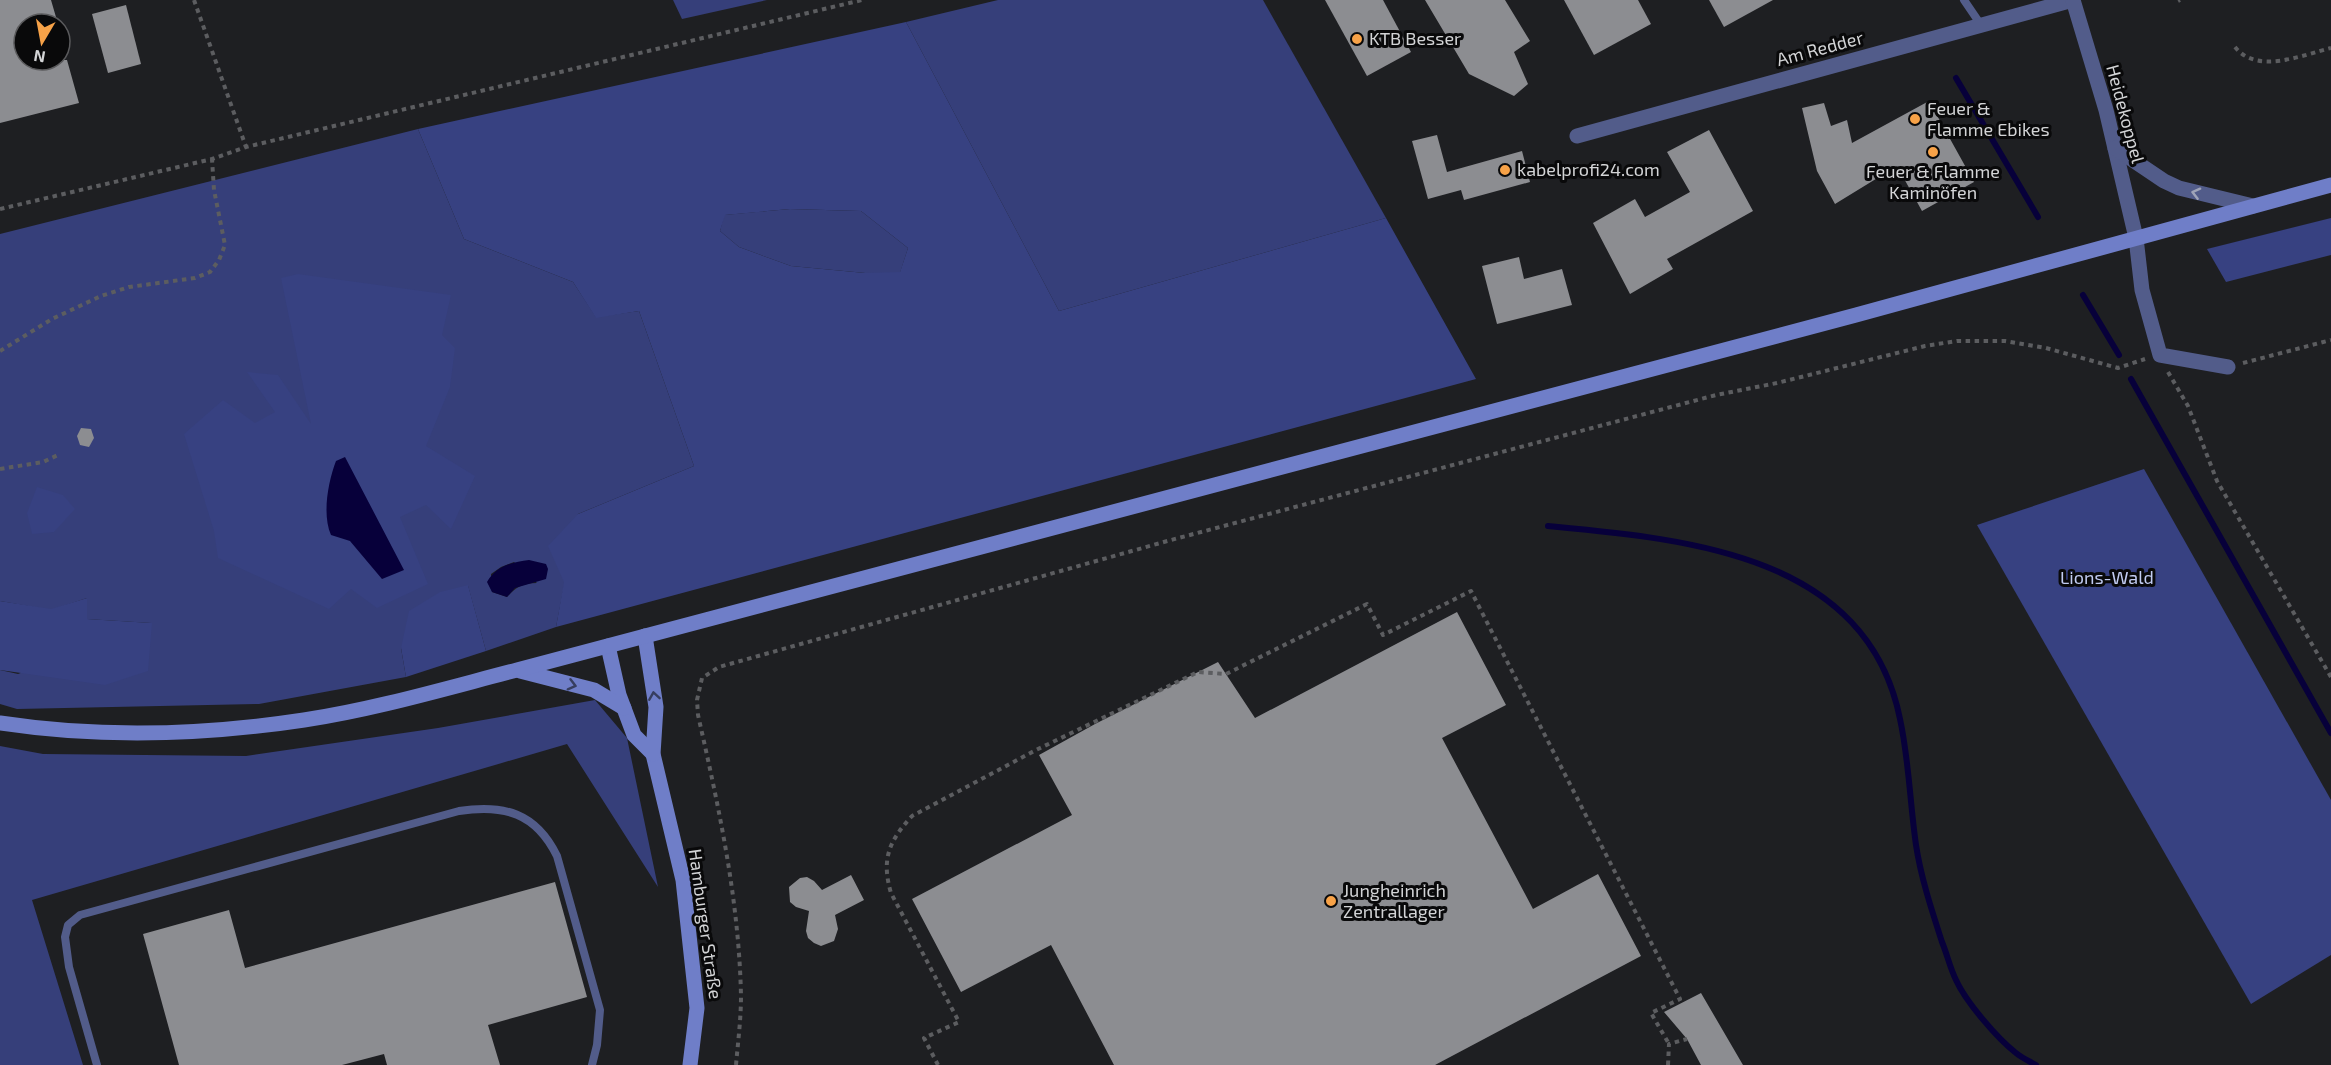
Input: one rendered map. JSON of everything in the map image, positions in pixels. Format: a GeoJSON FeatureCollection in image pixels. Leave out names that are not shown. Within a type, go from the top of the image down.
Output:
{"type":"FeatureCollection","features":[{"type":"Feature","properties":{"kind":"main road"},"geometry":{"type":"LineString","coordinates":[[0,723],[43,730],[170,734],[304,720],[608,646],[1833,321],[2331,185]]}},
{"type":"Feature","properties":{"kind":"main road","name":"Hamburger Straße"},"geometry":{"type":"LineString","coordinates":[[645,636],[656,707],[653,754],[683,880],[697,1008],[690,1065]]}},
{"type":"Feature","properties":{"kind":"main road","name":"Hamburger Straße"},"geometry":{"type":"LineString","coordinates":[[608,646],[624,708],[634,735],[653,754]]}},
{"type":"Feature","properties":{"kind":"main road"},"geometry":{"type":"LineString","coordinates":[[517,670],[594,690],[624,708]]}},
{"type":"Feature","properties":{"kind":"street","name":"Am Redder"},"geometry":{"type":"LineString","coordinates":[[1577,136],[2073,0]]}},
{"type":"Feature","properties":{"kind":"street","name":"Heidekoppel"},"geometry":{"type":"LineString","coordinates":[[2073,0],[2106,110],[2136,238],[2142,290],[2160,355]]}},
{"type":"Feature","properties":{"kind":"street"},"geometry":{"type":"LineString","coordinates":[[2115,148],[2164,181],[2179,188],[2253,206]]}},
{"type":"Feature","properties":{"kind":"street"},"geometry":{"type":"LineString","coordinates":[[2160,355],[2228,367]]}},
{"type":"Feature","properties":{"kind":"lane"},"geometry":{"type":"LineString","coordinates":[[1964,0],[1981,26]]}},
{"type":"Feature","properties":{"kind":"lane"},"geometry":{"type":"LineString","coordinates":[[97,1065],[66,950],[68,926],[80,915],[459,811],[478,808],[501,809],[520,815],[548,838],[557,856],[600,1010],[597,1045],[592,1065]]}},
{"type":"Feature","properties":{"kind":"path"},"geometry":{"type":"LineString","coordinates":[[194,0],[246,147]]}},
{"type":"Feature","properties":{"kind":"path"},"geometry":{"type":"LineString","coordinates":[[0,209],[212,159],[246,147],[862,0]]}},
{"type":"Feature","properties":{"kind":"path"},"geometry":{"type":"LineString","coordinates":[[2235,47],[2241,54],[2252,60],[2268,62],[2331,48]]}},
{"type":"Feature","properties":{"kind":"path"},"geometry":{"type":"LineString","coordinates":[[0,351],[52,320],[101,296],[129,287],[195,278],[210,272],[219,260],[225,245],[214,190],[212,159]]}},
{"type":"Feature","properties":{"kind":"path"},"geometry":{"type":"LineString","coordinates":[[2228,367],[2331,340]]}},
{"type":"Feature","properties":{"kind":"path"},"geometry":{"type":"LineString","coordinates":[[736,1065],[741,998],[730,871],[721,817],[698,715],[697,700],[702,678],[719,667],[1171,540],[1716,395],[1777,383],[1925,346],[1957,341],[2005,341],[2046,348],[2118,368],[2160,355],[2171,380],[2188,406],[2217,481],[2331,677]]}},
{"type":"Feature","properties":{"kind":"path"},"geometry":{"type":"LineString","coordinates":[[0,469],[43,462],[58,455]]}},
{"type":"Feature","properties":{"kind":"path"},"geometry":{"type":"LineString","coordinates":[[938,1065],[924,1038],[959,1022],[891,893],[885,875],[888,854],[897,832],[912,816],[1036,750],[1198,672],[1226,674],[1367,603],[1383,635],[1471,591],[1680,999],[1651,1013],[1669,1044],[1668,1065]]}},
{"type":"Feature","properties":{"kind":"path"},"geometry":{"type":"LineString","coordinates":[[1669,1044],[1687,1039]]}},
{"type":"Feature","properties":{"kind":"shaded area"},"geometry":{"type":"Polygon","coordinates":[[[673,0],[767,0],[682,19],[673,0]]]}},
{"type":"Feature","properties":{"kind":"shaded area"},"geometry":{"type":"Polygon","coordinates":[[[998,0],[1263,0],[1386,218],[1059,311],[906,22],[998,0]]]}},
{"type":"Feature","properties":{"kind":"shaded area"},"geometry":{"type":"Polygon","coordinates":[[[418,129],[464,239],[573,282],[596,317],[639,311],[694,466],[578,514],[556,627],[486,651],[468,586],[401,648],[406,677],[259,704],[17,709],[0,704],[0,670],[18,674],[151,623],[86,619],[87,598],[51,610],[0,601],[0,234],[418,129]],[[514,562],[491,574],[492,592],[507,597],[520,586],[537,583],[514,562]]]}},
{"type":"Feature","properties":{"kind":"shaded area"},"geometry":{"type":"Polygon","coordinates":[[[790,209],[861,211],[908,248],[900,273],[865,273],[791,266],[739,247],[720,231],[724,215],[790,209]]]}},
{"type":"Feature","properties":{"kind":"shaded area"},"geometry":{"type":"Polygon","coordinates":[[[345,457],[404,570],[382,579],[350,541],[331,535],[328,527],[327,498],[331,479],[336,461],[345,457]]]}},
{"type":"Feature","properties":{"kind":"shaded area"},"geometry":{"type":"Polygon","coordinates":[[[529,560],[546,564],[548,569],[546,579],[515,588],[507,597],[492,592],[487,582],[495,572],[511,564],[529,560]]]}},
{"type":"Feature","properties":{"kind":"shaded area"},"geometry":{"type":"Polygon","coordinates":[[[595,700],[627,738],[658,887],[567,744],[32,900],[83,1065],[0,1065],[0,746],[43,754],[246,756],[438,728],[595,700]]]}},
{"type":"Feature","properties":{"kind":"green space"},"geometry":{"type":"Polygon","coordinates":[[[906,22],[1059,311],[1386,218],[1476,379],[556,627],[564,582],[548,546],[578,514],[694,466],[639,311],[596,318],[573,282],[464,239],[418,129],[906,22]],[[790,209],[725,215],[720,231],[739,247],[791,266],[865,273],[900,272],[908,248],[861,211],[790,209]]]}},
{"type":"Feature","properties":{"kind":"green space"},"geometry":{"type":"Polygon","coordinates":[[[2331,218],[2331,255],[2226,282],[2207,249],[2331,218]]]}},
{"type":"Feature","properties":{"kind":"green space"},"geometry":{"type":"Polygon","coordinates":[[[298,274],[451,295],[442,335],[455,348],[450,387],[426,446],[475,476],[451,529],[426,505],[400,517],[428,584],[377,608],[351,589],[329,609],[218,558],[214,531],[184,434],[223,400],[255,423],[275,412],[247,372],[278,375],[311,424],[281,278],[298,274]],[[350,541],[382,579],[404,570],[350,541]]]}},
{"type":"Feature","properties":{"kind":"green space","name":"Lions-Wald"},"geometry":{"type":"Polygon","coordinates":[[[2144,469],[2331,800],[2331,955],[2251,1004],[1977,525],[2144,469]]]}},
{"type":"Feature","properties":{"kind":"green space"},"geometry":{"type":"Polygon","coordinates":[[[37,487],[63,495],[75,509],[54,532],[32,534],[27,513],[37,487]]]}},
{"type":"Feature","properties":{"kind":"green space"},"geometry":{"type":"Polygon","coordinates":[[[468,585],[486,651],[406,677],[401,648],[409,611],[440,592],[468,585]]]}},
{"type":"Feature","properties":{"kind":"green space"},"geometry":{"type":"Polygon","coordinates":[[[87,598],[87,619],[152,623],[148,671],[105,685],[0,670],[0,601],[51,609],[87,598]]]}},
{"type":"Feature","properties":{"kind":"building"},"geometry":{"type":"Polygon","coordinates":[[[0,0],[51,0],[54,12],[12,12],[12,72],[70,72],[79,103],[0,123],[0,0]]]}},
{"type":"Feature","properties":{"kind":"building"},"geometry":{"type":"Polygon","coordinates":[[[1325,0],[1383,0],[1411,52],[1367,76],[1325,0]]]}},
{"type":"Feature","properties":{"kind":"building"},"geometry":{"type":"Polygon","coordinates":[[[1425,0],[1505,0],[1530,41],[1514,52],[1528,84],[1514,96],[1469,74],[1425,0]]]}},
{"type":"Feature","properties":{"kind":"building"},"geometry":{"type":"Polygon","coordinates":[[[1564,0],[1638,0],[1651,24],[1594,55],[1564,0]]]}},
{"type":"Feature","properties":{"kind":"building"},"geometry":{"type":"Polygon","coordinates":[[[1709,0],[1773,0],[1724,27],[1709,0]]]}},
{"type":"Feature","properties":{"kind":"building"},"geometry":{"type":"Polygon","coordinates":[[[126,5],[141,64],[108,73],[92,14],[126,5]]]}},
{"type":"Feature","properties":{"kind":"building"},"geometry":{"type":"Polygon","coordinates":[[[1929,101],[1974,182],[1922,211],[1897,166],[1835,204],[1817,171],[1802,108],[1824,103],[1831,126],[1847,120],[1852,143],[1929,101]]]}},
{"type":"Feature","properties":{"kind":"building"},"geometry":{"type":"Polygon","coordinates":[[[1709,130],[1753,211],[1667,259],[1673,269],[1630,294],[1593,223],[1635,199],[1645,217],[1690,192],[1667,152],[1709,130]]]}},
{"type":"Feature","properties":{"kind":"building"},"geometry":{"type":"Polygon","coordinates":[[[1437,135],[1447,172],[1522,151],[1530,182],[1464,200],[1461,190],[1428,199],[1412,141],[1437,135]]]}},
{"type":"Feature","properties":{"kind":"building"},"geometry":{"type":"Polygon","coordinates":[[[1519,257],[1524,279],[1562,269],[1572,305],[1497,324],[1482,266],[1519,257]]]}},
{"type":"Feature","properties":{"kind":"building"},"geometry":{"type":"Polygon","coordinates":[[[81,428],[91,429],[94,438],[89,447],[80,445],[77,436],[81,428]]]}},
{"type":"Feature","properties":{"kind":"building"},"geometry":{"type":"Polygon","coordinates":[[[1457,612],[1506,705],[1442,738],[1533,909],[1598,874],[1641,956],[1435,1065],[1114,1065],[1051,945],[961,992],[912,899],[1072,815],[1039,755],[1218,662],[1255,718],[1457,612]]]}},
{"type":"Feature","properties":{"kind":"building"},"geometry":{"type":"Polygon","coordinates":[[[851,875],[864,900],[835,915],[838,929],[834,941],[821,946],[814,943],[808,938],[806,931],[809,911],[796,907],[790,902],[789,887],[800,878],[807,877],[822,890],[851,875]]]}},
{"type":"Feature","properties":{"kind":"building"},"geometry":{"type":"Polygon","coordinates":[[[555,882],[587,997],[488,1025],[500,1065],[387,1065],[384,1054],[342,1065],[179,1065],[143,934],[229,910],[245,968],[555,882]]]}},
{"type":"Feature","properties":{"kind":"building"},"geometry":{"type":"Polygon","coordinates":[[[1701,993],[1743,1065],[1701,1065],[1687,1039],[1664,1012],[1701,993]]]}},
{"type":"Feature","properties":{"kind":"waterway"},"geometry":{"type":"LineString","coordinates":[[1956,78],[2038,217]]}},
{"type":"Feature","properties":{"kind":"waterway"},"geometry":{"type":"LineString","coordinates":[[2083,295],[2119,355]]}},
{"type":"Feature","properties":{"kind":"waterway"},"geometry":{"type":"LineString","coordinates":[[2131,379],[2331,733]]}},
{"type":"Feature","properties":{"kind":"waterway"},"geometry":{"type":"LineString","coordinates":[[1548,526],[1657,538],[1711,549],[1763,566],[1811,589],[1850,621],[1881,664],[1900,719],[1918,857],[1931,906],[1954,975],[1967,999],[1991,1029],[2016,1053],[2036,1065]]}},
{"type":"Feature","properties":{"kind":"place","name":"KTB Besser"},"geometry":{"type":"Point","coordinates":[1357,39]}},
{"type":"Feature","properties":{"kind":"place","name":"Feuer & Flamme Ebikes"},"geometry":{"type":"Point","coordinates":[1915,119]}},
{"type":"Feature","properties":{"kind":"place","name":"Feuer & Flamme Kaminöfen"},"geometry":{"type":"Point","coordinates":[1933,152]}},
{"type":"Feature","properties":{"kind":"place","name":"kabelprofi24.com"},"geometry":{"type":"Point","coordinates":[1505,170]}},
{"type":"Feature","properties":{"kind":"place","name":"Jungheinrich Zentrallager"},"geometry":{"type":"Point","coordinates":[1331,901]}}]}
